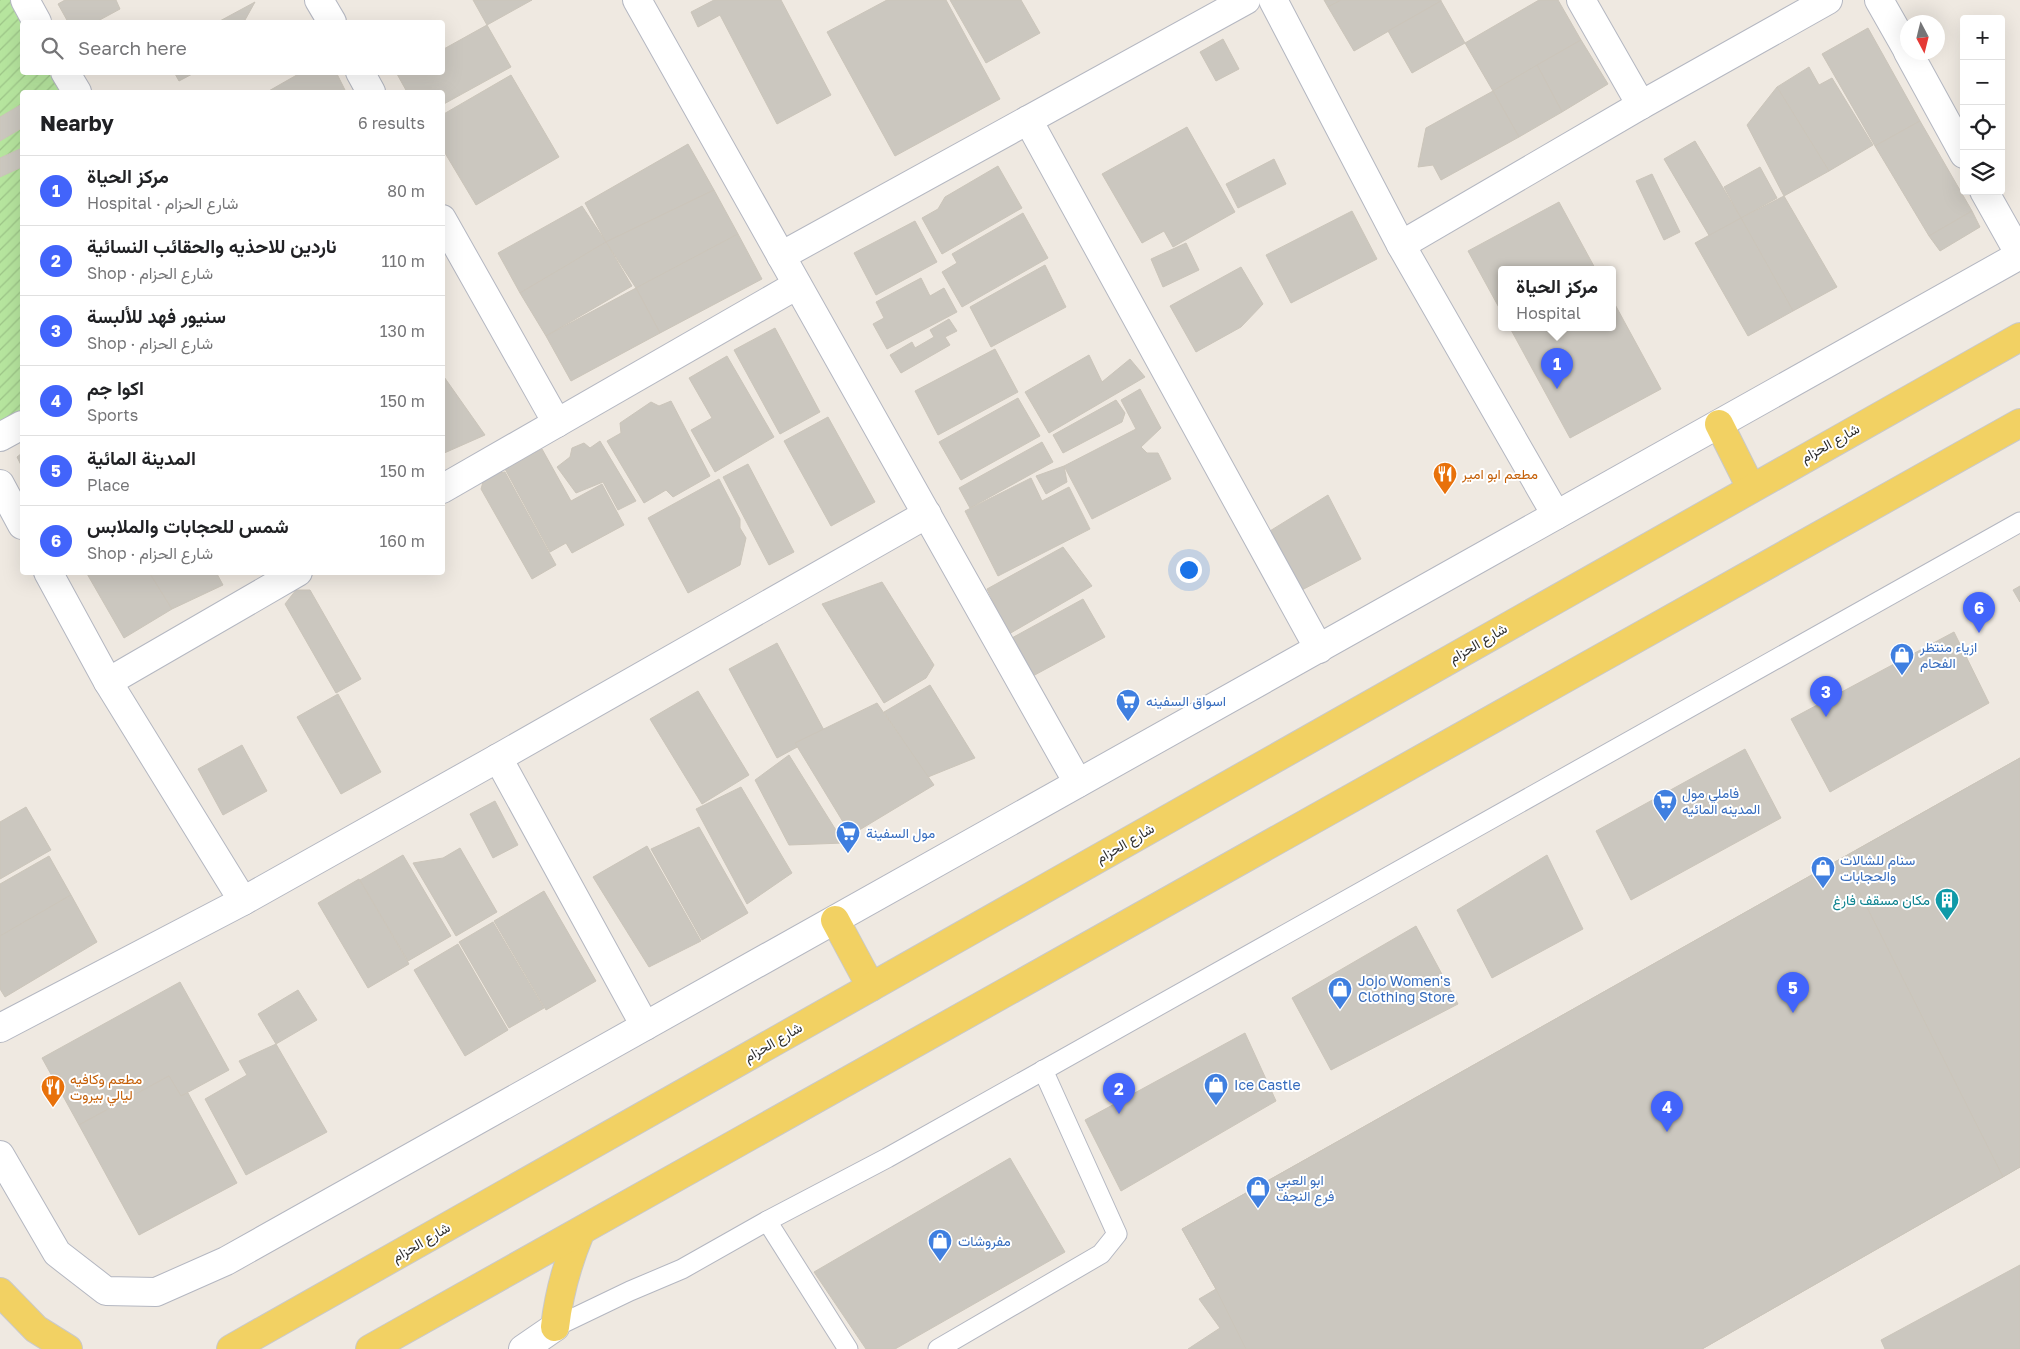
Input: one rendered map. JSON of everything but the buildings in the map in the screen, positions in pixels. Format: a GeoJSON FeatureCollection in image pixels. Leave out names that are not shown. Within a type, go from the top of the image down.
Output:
{"type":"FeatureCollection","features":[{"type":"Feature","properties":{"kind":"main road","name":"شارع الحزام"},"geometry":{"type":"LineString","coordinates":[[231,1349],[2020,337]]}},
{"type":"Feature","properties":{"kind":"main road"},"geometry":{"type":"LineString","coordinates":[[370,1349],[580,1233],[2020,423]]}},
{"type":"Feature","properties":{"kind":"main road"},"geometry":{"type":"LineString","coordinates":[[1719,424],[1751,488]]}},
{"type":"Feature","properties":{"kind":"main road"},"geometry":{"type":"LineString","coordinates":[[835,920],[871,987]]}},
{"type":"Feature","properties":{"kind":"main road"},"geometry":{"type":"LineString","coordinates":[[555,1327],[559,1294],[565,1271],[580,1233]]}},
{"type":"Feature","properties":{"kind":"main road"},"geometry":{"type":"LineString","coordinates":[[0,1292],[36,1329],[68,1349]]}},
{"type":"Feature","properties":{"kind":"street"},"geometry":{"type":"LineString","coordinates":[[25,0],[37,20]]}},
{"type":"Feature","properties":{"kind":"street"},"geometry":{"type":"LineString","coordinates":[[319,0],[331,20]]}},
{"type":"Feature","properties":{"kind":"street"},"geometry":{"type":"LineString","coordinates":[[637,0],[1078,783]]}},
{"type":"Feature","properties":{"kind":"street"},"geometry":{"type":"LineString","coordinates":[[781,256],[1246,0]]}},
{"type":"Feature","properties":{"kind":"street"},"geometry":{"type":"LineString","coordinates":[[1273,0],[1401,246],[1556,515]]}},
{"type":"Feature","properties":{"kind":"street"},"geometry":{"type":"LineString","coordinates":[[1581,0],[1641,106]]}},
{"type":"Feature","properties":{"kind":"street"},"geometry":{"type":"LineString","coordinates":[[1401,246],[1641,106],[1828,0]]}},
{"type":"Feature","properties":{"kind":"street"},"geometry":{"type":"LineString","coordinates":[[1879,0],[1900,38]]}},
{"type":"Feature","properties":{"kind":"street"},"geometry":{"type":"LineString","coordinates":[[1912,60],[1962,150]]}},
{"type":"Feature","properties":{"kind":"street"},"geometry":{"type":"LineString","coordinates":[[67,75],[75,90]]}},
{"type":"Feature","properties":{"kind":"street"},"geometry":{"type":"LineString","coordinates":[[362,75],[370,90]]}},
{"type":"Feature","properties":{"kind":"street"},"geometry":{"type":"LineString","coordinates":[[1028,120],[1318,649]]}},
{"type":"Feature","properties":{"kind":"street"},"geometry":{"type":"LineString","coordinates":[[0,1155],[57,1253],[106,1291],[156,1292],[226,1262],[2020,255],[1986,195]]}},
{"type":"Feature","properties":{"kind":"street"},"geometry":{"type":"LineString","coordinates":[[445,224],[557,423]]}},
{"type":"Feature","properties":{"kind":"street"},"geometry":{"type":"LineString","coordinates":[[445,488],[798,285]]}},
{"type":"Feature","properties":{"kind":"street"},"geometry":{"type":"LineString","coordinates":[[0,437],[20,426]]}},
{"type":"Feature","properties":{"kind":"street"},"geometry":{"type":"LineString","coordinates":[[0,484],[20,521]]}},
{"type":"Feature","properties":{"kind":"street"},"geometry":{"type":"LineString","coordinates":[[0,1028],[243,901],[927,514]]}},
{"type":"Feature","properties":{"kind":"street"},"geometry":{"type":"LineString","coordinates":[[50,575],[108,682],[243,901]]}},
{"type":"Feature","properties":{"kind":"street"},"geometry":{"type":"LineString","coordinates":[[108,682],[293,575]]}},
{"type":"Feature","properties":{"kind":"street"},"geometry":{"type":"LineString","coordinates":[[498,758],[646,1026]]}},
{"type":"Feature","properties":{"kind":"street"},"geometry":{"type":"LineString","coordinates":[[523,1349],[555,1327]]}},
{"type":"Feature","properties":{"kind":"lane"},"geometry":{"type":"LineString","coordinates":[[555,1327],[630,1291],[682,1269],[766,1221],[887,1158],[2020,522]]}},
{"type":"Feature","properties":{"kind":"lane"},"geometry":{"type":"LineString","coordinates":[[938,1349],[1101,1254],[1117,1234],[1112,1219],[1043,1070]]}},
{"type":"Feature","properties":{"kind":"lane"},"geometry":{"type":"LineString","coordinates":[[766,1221],[848,1349]]}},
{"type":"Feature","properties":{"kind":"green space"},"geometry":{"type":"Polygon","coordinates":[[[0,0],[10,0],[20,20],[20,75],[50,75],[59,90],[20,90],[20,416],[0,428],[0,0]]]}},
{"type":"Feature","properties":{"kind":"place","name":"مركز الحياة"},"geometry":{"type":"Point","coordinates":[1557,389]}},
{"type":"Feature","properties":{"kind":"place","name":"مطعم ابو امير"},"geometry":{"type":"Point","coordinates":[1445,495]}},
{"type":"Feature","properties":{"kind":"place","name":"شمس للحجابات والملابس"},"geometry":{"type":"Point","coordinates":[1979,633]}},
{"type":"Feature","properties":{"kind":"place","name":"ازياء منتظر الفحام"},"geometry":{"type":"Point","coordinates":[1902,676]}},
{"type":"Feature","properties":{"kind":"place","name":"سنيور فهد للألبسة"},"geometry":{"type":"Point","coordinates":[1826,717]}},
{"type":"Feature","properties":{"kind":"place","name":"اسواق السفينه"},"geometry":{"type":"Point","coordinates":[1128,722]}},
{"type":"Feature","properties":{"kind":"place","name":"فاملي مول المدينه المائيه"},"geometry":{"type":"Point","coordinates":[1665,822]}},
{"type":"Feature","properties":{"kind":"place","name":"مول السفينة"},"geometry":{"type":"Point","coordinates":[848,854]}},
{"type":"Feature","properties":{"kind":"place","name":"سنام للشالات والحجابات"},"geometry":{"type":"Point","coordinates":[1823,889]}},
{"type":"Feature","properties":{"kind":"place","name":"مكان مسقف فارغ"},"geometry":{"type":"Point","coordinates":[1947,921]}},
{"type":"Feature","properties":{"kind":"place","name":"Jojo Women's Clothing Store"},"geometry":{"type":"Point","coordinates":[1340,1010]}},
{"type":"Feature","properties":{"kind":"place","name":"المدينة المائية"},"geometry":{"type":"Point","coordinates":[1793,1013]}},
{"type":"Feature","properties":{"kind":"place","name":"Ice Castle"},"geometry":{"type":"Point","coordinates":[1216,1106]}},
{"type":"Feature","properties":{"kind":"place","name":"مطعم وكافيه ليالي بيروت"},"geometry":{"type":"Point","coordinates":[53,1108]}},
{"type":"Feature","properties":{"kind":"place","name":"ناردين للاحذيه والحقائب النسائية"},"geometry":{"type":"Point","coordinates":[1119,1114]}},
{"type":"Feature","properties":{"kind":"place","name":"اكوا جم"},"geometry":{"type":"Point","coordinates":[1667,1132]}},
{"type":"Feature","properties":{"kind":"place","name":"ابو العبي فرع النجف"},"geometry":{"type":"Point","coordinates":[1258,1209]}},
{"type":"Feature","properties":{"kind":"place","name":"مفروشات"},"geometry":{"type":"Point","coordinates":[940,1262]}}]}
